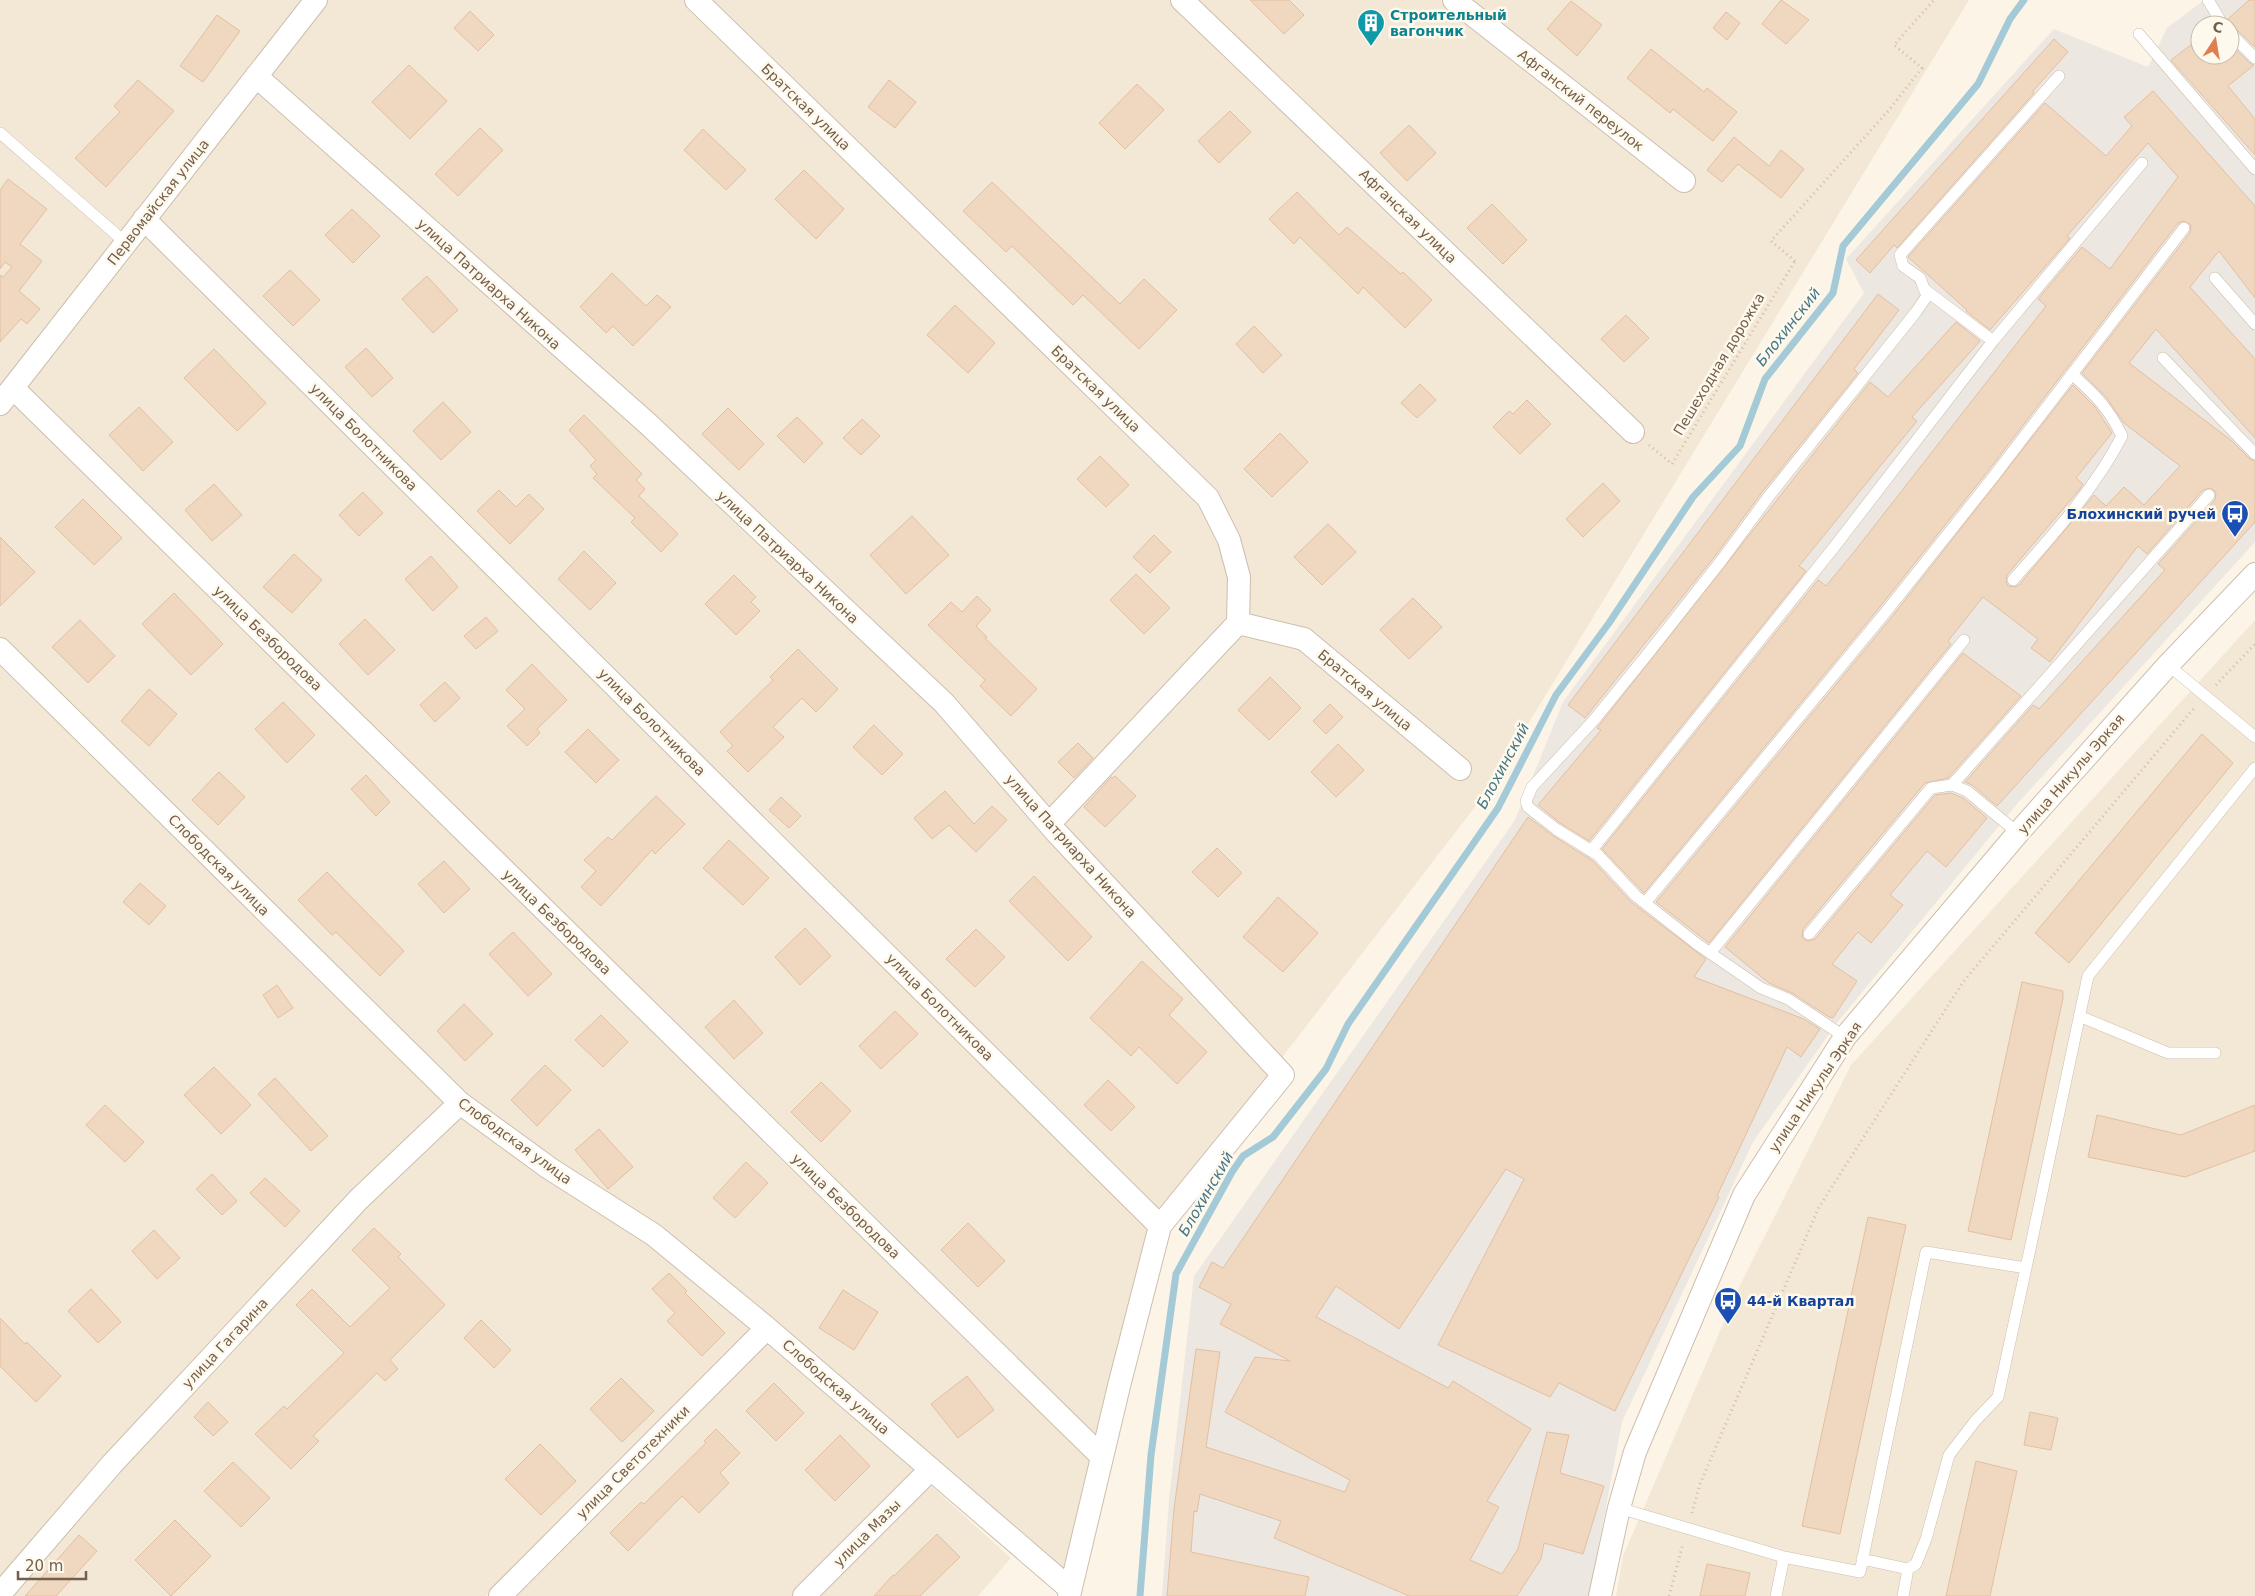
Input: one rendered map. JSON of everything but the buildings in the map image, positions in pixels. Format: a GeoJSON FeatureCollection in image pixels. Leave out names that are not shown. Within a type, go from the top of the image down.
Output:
{"type":"FeatureCollection","features":[{"type":"Feature","properties":{"kind":"street","name":"Первомайская улица"},"geometry":{"type":"LineString","coordinates":[[6,396],[316,0]]}},
{"type":"Feature","properties":{"kind":"street","name":"Братская улица"},"geometry":{"type":"LineString","coordinates":[[696,0],[1208,498],[1229,540],[1239,577],[1238,622],[1304,638],[1460,769]]}},
{"type":"Feature","properties":{"kind":"street","name":"Афганская улица"},"geometry":{"type":"LineString","coordinates":[[1182,0],[1633,432]]}},
{"type":"Feature","properties":{"kind":"street","name":"Афганский переулок"},"geometry":{"type":"LineString","coordinates":[[1454,0],[1684,181]]}},
{"type":"Feature","properties":{"kind":"street","name":"улица Патриарха Никона"},"geometry":{"type":"LineString","coordinates":[[256,76],[646,423],[944,703],[1049,824],[1283,1075],[1160,1226]]}},
{"type":"Feature","properties":{"kind":"street","name":"улица Болотникова"},"geometry":{"type":"LineString","coordinates":[[144,219],[1160,1226]]}},
{"type":"Feature","properties":{"kind":"street","name":"улица Безбородова"},"geometry":{"type":"LineString","coordinates":[[6,396],[1101,1456]]}},
{"type":"Feature","properties":{"kind":"street","name":"улица Никулы Эркая"},"geometry":{"type":"LineString","coordinates":[[1600,1596],[1619,1508],[1635,1452],[1744,1195],[1845,1037],[2018,834],[2168,664],[2252,583]]}},
{"type":"Feature","properties":{"kind":"street"},"geometry":{"type":"LineString","coordinates":[[1049,824],[1238,622]]}},
{"type":"Feature","properties":{"kind":"street","name":"Слободская улица"},"geometry":{"type":"LineString","coordinates":[[0,649],[460,1103],[549,1168],[654,1235],[767,1328],[931,1469],[1069,1592]]}},
{"type":"Feature","properties":{"kind":"street","name":"улица Гагарина"},"geometry":{"type":"LineString","coordinates":[[0,1594],[112,1464],[352,1206],[460,1103]]}},
{"type":"Feature","properties":{"kind":"street"},"geometry":{"type":"LineString","coordinates":[[1069,1592],[1101,1456],[1160,1226]]}},
{"type":"Feature","properties":{"kind":"street","name":"улица Светотехники"},"geometry":{"type":"LineString","coordinates":[[500,1596],[767,1328]]}},
{"type":"Feature","properties":{"kind":"street","name":"улица Мазы"},"geometry":{"type":"LineString","coordinates":[[804,1596],[931,1469]]}},
{"type":"Feature","properties":{"kind":"lane"},"geometry":{"type":"LineString","coordinates":[[2208,0],[2217,15]]}},
{"type":"Feature","properties":{"kind":"lane"},"geometry":{"type":"LineString","coordinates":[[2139,34],[2255,169]]}},
{"type":"Feature","properties":{"kind":"lane"},"geometry":{"type":"LineString","coordinates":[[2240,43],[2255,58]]}},
{"type":"Feature","properties":{"kind":"lane"},"geometry":{"type":"LineString","coordinates":[[1845,1037],[1788,999],[1761,988],[1710,953],[1636,896],[1598,855],[1556,829],[1528,807],[1526,801],[1532,787],[1594,720],[1721,562],[1769,496],[1916,312],[1927,296],[1920,278],[1903,266],[1900,255],[2060,76]]}},
{"type":"Feature","properties":{"kind":"lane"},"geometry":{"type":"LineString","coordinates":[[0,132],[126,242]]}},
{"type":"Feature","properties":{"kind":"lane"},"geometry":{"type":"LineString","coordinates":[[1591,851],[1835,546],[1993,341],[2142,163]]}},
{"type":"Feature","properties":{"kind":"lane"},"geometry":{"type":"LineString","coordinates":[[1645,903],[1885,613],[1994,476],[2184,228]]}},
{"type":"Feature","properties":{"kind":"lane"},"geometry":{"type":"LineString","coordinates":[[2215,278],[2255,324]]}},
{"type":"Feature","properties":{"kind":"lane"},"geometry":{"type":"LineString","coordinates":[[1924,289],[1993,341]]}},
{"type":"Feature","properties":{"kind":"lane"},"geometry":{"type":"LineString","coordinates":[[2164,358],[2255,454]]}},
{"type":"Feature","properties":{"kind":"lane"},"geometry":{"type":"LineString","coordinates":[[2013,580],[2063,524],[2109,461],[2122,436],[2112,414],[2072,374]]}},
{"type":"Feature","properties":{"kind":"lane"},"geometry":{"type":"LineString","coordinates":[[1952,785],[2209,495]]}},
{"type":"Feature","properties":{"kind":"lane"},"geometry":{"type":"LineString","coordinates":[[1710,953],[1964,640]]}},
{"type":"Feature","properties":{"kind":"lane"},"geometry":{"type":"LineString","coordinates":[[2168,664],[2255,737]]}},
{"type":"Feature","properties":{"kind":"lane"},"geometry":{"type":"LineString","coordinates":[[1862,1559],[1908,1569],[1916,1564],[1926,1539],[1950,1455],[1976,1420],[1998,1397],[2088,976],[2255,768]]}},
{"type":"Feature","properties":{"kind":"lane"},"geometry":{"type":"LineString","coordinates":[[1809,934],[1931,788],[1952,785],[1966,791],[2018,834]]}},
{"type":"Feature","properties":{"kind":"lane"},"geometry":{"type":"LineString","coordinates":[[2079,1016],[2168,1053],[2215,1053]]}},
{"type":"Feature","properties":{"kind":"lane"},"geometry":{"type":"LineString","coordinates":[[1619,1508],[1784,1558],[1860,1572],[1926,1252],[2026,1268]]}},
{"type":"Feature","properties":{"kind":"lane"},"geometry":{"type":"LineString","coordinates":[[1776,1596],[1784,1558]]}},
{"type":"Feature","properties":{"kind":"lane"},"geometry":{"type":"LineString","coordinates":[[1902,1596],[1908,1569]]}},
{"type":"Feature","properties":{"kind":"path"},"geometry":{"type":"LineString","coordinates":[[1795,260],[1771,241],[1889,110],[1922,68],[1894,45],[1934,0]]}},
{"type":"Feature","properties":{"kind":"path"},"geometry":{"type":"LineString","coordinates":[[1770,240],[1795,260]]}},
{"type":"Feature","properties":{"kind":"path","name":"Пешеходная дорожка"},"geometry":{"type":"LineString","coordinates":[[1633,432],[1672,464],[1795,260]]}},
{"type":"Feature","properties":{"kind":"path"},"geometry":{"type":"LineString","coordinates":[[1669,1596],[1700,1484],[1819,1207],[1963,982],[2206,696],[2255,644]]}},
{"type":"Feature","properties":{"kind":"shaded area"},"geometry":{"type":"Polygon","coordinates":[[[0,0],[1969,0],[1488,790],[1150,1229],[1066,1578],[665,1229],[523,1143],[463,1093],[0,1582],[0,0]]]}},
{"type":"Feature","properties":{"kind":"shaded area"},"geometry":{"type":"Polygon","coordinates":[[[2204,0],[2255,0],[2255,542],[2017,804],[1836,1024],[1753,1142],[1622,1422],[1589,1596],[1162,1596],[1169,1500],[1194,1276],[1515,820],[1563,702],[1864,293],[1846,259],[2054,29],[2148,67],[2167,28],[2204,0]]]}},
{"type":"Feature","properties":{"kind":"shaded area"},"geometry":{"type":"Polygon","coordinates":[[[2255,620],[2255,1596],[1616,1596],[1623,1556],[1740,1285],[1851,1065],[2255,620]]]}},
{"type":"Feature","properties":{"kind":"shaded area"},"geometry":{"type":"Polygon","coordinates":[[[461,1118],[651,1243],[755,1327],[486,1596],[9,1596],[119,1468],[365,1206],[461,1118]]]}},
{"type":"Feature","properties":{"kind":"shaded area"},"geometry":{"type":"Polygon","coordinates":[[[767,1338],[919,1472],[793,1596],[512,1596],[767,1338]]]}},
{"type":"Feature","properties":{"kind":"shaded area"},"geometry":{"type":"Polygon","coordinates":[[[929,1484],[1011,1558],[978,1596],[816,1596],[929,1484]]]}},
{"type":"Feature","properties":{"kind":"waterway","name":"Блохинский"},"geometry":{"type":"LineString","coordinates":[[1140,1596],[1151,1455],[1176,1274],[1232,1172],[1243,1156],[1273,1137],[1326,1069],[1348,1024],[1498,808],[1556,695],[1609,623],[1693,497],[1740,446],[1765,379],[1833,293],[1843,246],[1978,84],[2010,19],[2024,0]]}},
{"type":"Feature","properties":{"kind":"place","name":"Строительный вагончик"},"geometry":{"type":"Point","coordinates":[1371,47]}},
{"type":"Feature","properties":{"kind":"place","name":"Блохинский ручей"},"geometry":{"type":"Point","coordinates":[2235,538]}},
{"type":"Feature","properties":{"kind":"place","name":"44-й Квартал"},"geometry":{"type":"Point","coordinates":[1728,1325]}}]}
